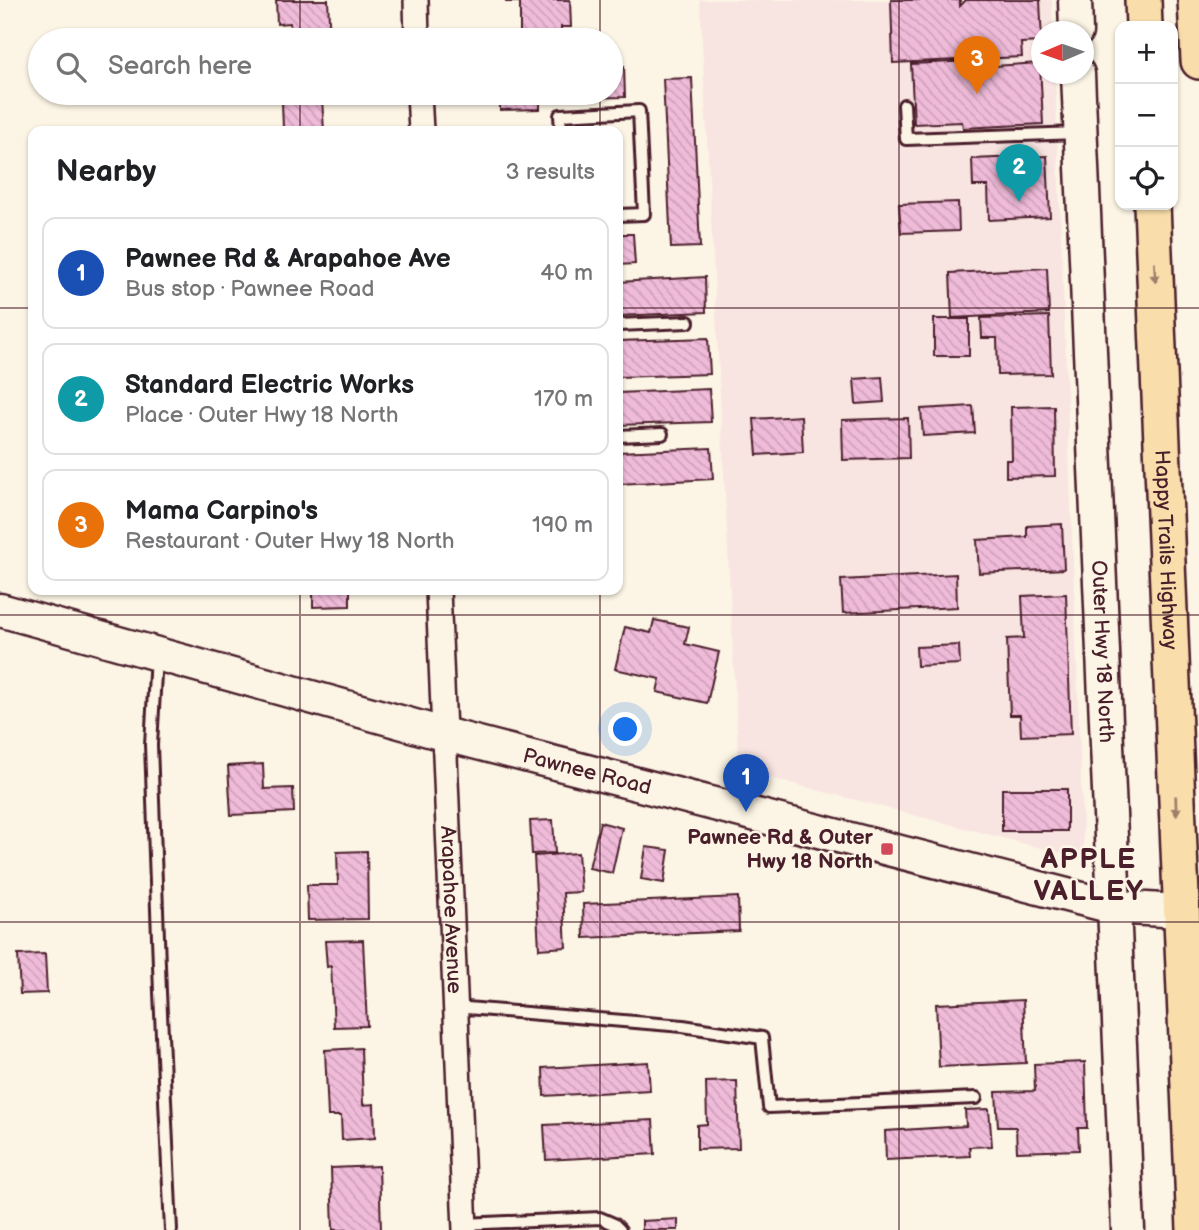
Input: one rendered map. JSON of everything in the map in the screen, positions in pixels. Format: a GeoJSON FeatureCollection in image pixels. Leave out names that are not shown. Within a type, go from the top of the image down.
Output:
{"type":"FeatureCollection","features":[{"type":"Feature","properties":{"kind":"main road"},"geometry":{"type":"LineString","coordinates":[[1143,0],[1144,21]]}},
{"type":"Feature","properties":{"kind":"main road"},"geometry":{"type":"LineString","coordinates":[[1196,0],[1199,61]]}},
{"type":"Feature","properties":{"kind":"main road","name":"Happy Trails Highway"},"geometry":{"type":"LineString","coordinates":[[1152,210],[1170,615],[1189,918],[1195,1230]]}},
{"type":"Feature","properties":{"kind":"main road"},"geometry":{"type":"LineString","coordinates":[[1170,615],[1191,656],[1199,797]]}},
{"type":"Feature","properties":{"kind":"street"},"geometry":{"type":"LineString","coordinates":[[416,0],[417,28]]}},
{"type":"Feature","properties":{"kind":"street"},"geometry":{"type":"LineString","coordinates":[[1075,0],[1076,21]]}},
{"type":"Feature","properties":{"kind":"street","name":"Outer Hwy 18 North"},"geometry":{"type":"LineString","coordinates":[[1079,84],[1128,1230]]}},
{"type":"Feature","properties":{"kind":"street"},"geometry":{"type":"LineString","coordinates":[[420,105],[421,126]]}},
{"type":"Feature","properties":{"kind":"street","name":"Arapahoe Avenue"},"geometry":{"type":"LineString","coordinates":[[438,595],[465,1227]]}},
{"type":"Feature","properties":{"kind":"street","name":"Pawnee Road"},"geometry":{"type":"LineString","coordinates":[[0,610],[443,734],[1113,908],[1189,918]]}},
{"type":"Feature","properties":{"kind":"lane"},"geometry":{"type":"LineString","coordinates":[[904,105],[906,139],[1081,133]]}},
{"type":"Feature","properties":{"kind":"lane"},"geometry":{"type":"LineString","coordinates":[[561,126],[560,115],[639,111],[644,214],[623,215]]}},
{"type":"Feature","properties":{"kind":"lane"},"geometry":{"type":"LineString","coordinates":[[623,325],[688,322]]}},
{"type":"Feature","properties":{"kind":"lane"},"geometry":{"type":"LineString","coordinates":[[623,436],[662,434]]}},
{"type":"Feature","properties":{"kind":"lane"},"geometry":{"type":"LineString","coordinates":[[156,653],[151,745],[172,1230]]}},
{"type":"Feature","properties":{"kind":"lane"},"geometry":{"type":"LineString","coordinates":[[455,1007],[683,1026],[762,1038],[769,1107],[976,1098]]}},
{"type":"Feature","properties":{"kind":"lane"},"geometry":{"type":"LineString","coordinates":[[465,1227],[600,1218],[620,1230]]}},
{"type":"Feature","properties":{"kind":"shaded area"},"geometry":{"type":"Polygon","coordinates":[[[700,0],[1052,0],[1053,21],[1031,21],[1031,84],[1055,84],[1084,859],[739,770],[700,0]]]}},
{"type":"Feature","properties":{"kind":"building"},"geometry":{"type":"Polygon","coordinates":[[[276,0],[328,0],[329,28],[290,28],[290,23],[277,24],[276,0]]]}},
{"type":"Feature","properties":{"kind":"building"},"geometry":{"type":"Polygon","coordinates":[[[570,0],[571,27],[520,28],[520,2],[506,2],[570,0]]]}},
{"type":"Feature","properties":{"kind":"building"},"geometry":{"type":"Polygon","coordinates":[[[891,0],[960,0],[960,6],[966,0],[1040,0],[1041,21],[1031,21],[1031,43],[1021,43],[1022,57],[893,63],[891,0]]]}},
{"type":"Feature","properties":{"kind":"building"},"geometry":{"type":"Polygon","coordinates":[[[993,60],[993,66],[1031,64],[1031,84],[1041,84],[1043,124],[963,128],[962,122],[914,124],[911,64],[993,60]]]}},
{"type":"Feature","properties":{"kind":"building"},"geometry":{"type":"Polygon","coordinates":[[[623,66],[624,66],[623,97],[623,66]]]}},
{"type":"Feature","properties":{"kind":"building"},"geometry":{"type":"Polygon","coordinates":[[[692,78],[700,247],[671,248],[663,79],[692,78]]]}},
{"type":"Feature","properties":{"kind":"building"},"geometry":{"type":"Polygon","coordinates":[[[282,105],[322,105],[324,126],[283,126],[282,105]]]}},
{"type":"Feature","properties":{"kind":"building"},"geometry":{"type":"Polygon","coordinates":[[[500,105],[540,105],[540,109],[500,110],[500,105]]]}},
{"type":"Feature","properties":{"kind":"building"},"geometry":{"type":"Polygon","coordinates":[[[1047,156],[1050,217],[989,220],[988,186],[973,186],[972,159],[1047,156]]]}},
{"type":"Feature","properties":{"kind":"building"},"geometry":{"type":"Polygon","coordinates":[[[958,202],[959,231],[901,233],[899,204],[958,202]]]}},
{"type":"Feature","properties":{"kind":"building"},"geometry":{"type":"Polygon","coordinates":[[[623,234],[633,234],[635,264],[623,265],[623,234]]]}},
{"type":"Feature","properties":{"kind":"building"},"geometry":{"type":"Polygon","coordinates":[[[1047,268],[1049,313],[952,318],[950,273],[1047,268]]]}},
{"type":"Feature","properties":{"kind":"building"},"geometry":{"type":"Polygon","coordinates":[[[705,277],[706,312],[623,316],[623,282],[705,277]]]}},
{"type":"Feature","properties":{"kind":"building"},"geometry":{"type":"Polygon","coordinates":[[[1049,316],[1051,374],[998,375],[997,338],[982,338],[981,318],[1049,316]]]}},
{"type":"Feature","properties":{"kind":"building"},"geometry":{"type":"Polygon","coordinates":[[[934,319],[969,319],[969,356],[934,356],[934,319]]]}},
{"type":"Feature","properties":{"kind":"building"},"geometry":{"type":"Polygon","coordinates":[[[708,338],[710,374],[623,377],[623,341],[708,338]]]}},
{"type":"Feature","properties":{"kind":"building"},"geometry":{"type":"Polygon","coordinates":[[[882,377],[884,402],[856,404],[854,379],[882,377]]]}},
{"type":"Feature","properties":{"kind":"building"},"geometry":{"type":"Polygon","coordinates":[[[709,389],[711,422],[623,425],[623,393],[709,389]]]}},
{"type":"Feature","properties":{"kind":"building"},"geometry":{"type":"Polygon","coordinates":[[[973,406],[975,433],[923,436],[921,409],[973,406]]]}},
{"type":"Feature","properties":{"kind":"building"},"geometry":{"type":"Polygon","coordinates":[[[1054,406],[1055,476],[1006,477],[1006,460],[1012,460],[1011,407],[1054,406]]]}},
{"type":"Feature","properties":{"kind":"building"},"geometry":{"type":"Polygon","coordinates":[[[801,416],[803,452],[757,455],[754,419],[801,416]]]}},
{"type":"Feature","properties":{"kind":"building"},"geometry":{"type":"Polygon","coordinates":[[[908,418],[909,458],[843,460],[842,420],[908,418]]]}},
{"type":"Feature","properties":{"kind":"building"},"geometry":{"type":"Polygon","coordinates":[[[711,448],[713,479],[623,484],[623,452],[711,448]]]}},
{"type":"Feature","properties":{"kind":"building"},"geometry":{"type":"Polygon","coordinates":[[[1062,524],[1064,569],[979,573],[977,540],[1027,537],[1027,526],[1062,524]]]}},
{"type":"Feature","properties":{"kind":"building"},"geometry":{"type":"Polygon","coordinates":[[[956,574],[957,607],[843,613],[841,580],[956,574]]]}},
{"type":"Feature","properties":{"kind":"building"},"geometry":{"type":"Polygon","coordinates":[[[1066,594],[1071,734],[1021,736],[1020,715],[1010,715],[1007,639],[1024,638],[1022,596],[1066,594]]]}},
{"type":"Feature","properties":{"kind":"building"},"geometry":{"type":"Polygon","coordinates":[[[313,595],[350,595],[350,606],[313,607],[313,595]]]}},
{"type":"Feature","properties":{"kind":"building"},"geometry":{"type":"Polygon","coordinates":[[[654,620],[689,627],[685,644],[719,652],[707,703],[657,692],[660,679],[615,669],[625,627],[651,633],[654,620]]]}},
{"type":"Feature","properties":{"kind":"building"},"geometry":{"type":"Polygon","coordinates":[[[959,645],[960,664],[917,666],[916,647],[959,645]]]}},
{"type":"Feature","properties":{"kind":"building"},"geometry":{"type":"Polygon","coordinates":[[[263,764],[264,789],[293,788],[294,812],[231,815],[228,766],[263,764]]]}},
{"type":"Feature","properties":{"kind":"building"},"geometry":{"type":"Polygon","coordinates":[[[1002,789],[1067,789],[1067,831],[1002,831],[1002,789]]]}},
{"type":"Feature","properties":{"kind":"building"},"geometry":{"type":"Polygon","coordinates":[[[553,820],[555,853],[532,854],[530,821],[553,820]]]}},
{"type":"Feature","properties":{"kind":"building"},"geometry":{"type":"Polygon","coordinates":[[[600,822],[622,828],[612,873],[589,868],[600,822]]]}},
{"type":"Feature","properties":{"kind":"building"},"geometry":{"type":"Polygon","coordinates":[[[646,847],[669,850],[664,883],[641,879],[646,847]]]}},
{"type":"Feature","properties":{"kind":"building"},"geometry":{"type":"Polygon","coordinates":[[[367,851],[368,919],[308,920],[307,885],[338,885],[337,852],[367,851]]]}},
{"type":"Feature","properties":{"kind":"building"},"geometry":{"type":"Polygon","coordinates":[[[578,853],[581,892],[563,893],[566,947],[539,949],[534,856],[578,853]]]}},
{"type":"Feature","properties":{"kind":"building"},"geometry":{"type":"Polygon","coordinates":[[[738,897],[739,931],[584,938],[583,904],[738,897]]]}},
{"type":"Feature","properties":{"kind":"building"},"geometry":{"type":"Polygon","coordinates":[[[363,940],[367,1026],[334,1027],[331,966],[327,967],[325,941],[363,940]]]}},
{"type":"Feature","properties":{"kind":"building"},"geometry":{"type":"Polygon","coordinates":[[[45,954],[47,993],[20,994],[18,955],[45,954]]]}},
{"type":"Feature","properties":{"kind":"building"},"geometry":{"type":"Polygon","coordinates":[[[1023,1000],[1026,1063],[939,1067],[936,1004],[1023,1000]]]}},
{"type":"Feature","properties":{"kind":"building"},"geometry":{"type":"Polygon","coordinates":[[[361,1048],[363,1105],[374,1104],[375,1138],[342,1140],[341,1116],[328,1116],[325,1050],[361,1048]]]}},
{"type":"Feature","properties":{"kind":"building"},"geometry":{"type":"Polygon","coordinates":[[[648,1062],[650,1090],[544,1096],[543,1068],[648,1062]]]}},
{"type":"Feature","properties":{"kind":"building"},"geometry":{"type":"Polygon","coordinates":[[[1085,1062],[1087,1128],[1078,1128],[1079,1150],[1017,1152],[1016,1127],[998,1127],[996,1092],[1035,1091],[1034,1064],[1085,1062]]]}},
{"type":"Feature","properties":{"kind":"building"},"geometry":{"type":"Polygon","coordinates":[[[737,1081],[739,1148],[697,1149],[697,1125],[707,1124],[706,1082],[737,1081]]]}},
{"type":"Feature","properties":{"kind":"building"},"geometry":{"type":"Polygon","coordinates":[[[989,1109],[992,1146],[969,1147],[970,1156],[886,1160],[885,1131],[966,1126],[965,1110],[989,1109]]]}},
{"type":"Feature","properties":{"kind":"building"},"geometry":{"type":"Polygon","coordinates":[[[653,1120],[655,1154],[546,1160],[544,1125],[653,1120]]]}},
{"type":"Feature","properties":{"kind":"building"},"geometry":{"type":"Polygon","coordinates":[[[379,1166],[381,1230],[333,1230],[331,1168],[379,1166]]]}},
{"type":"Feature","properties":{"kind":"building"},"geometry":{"type":"Polygon","coordinates":[[[678,1219],[678,1230],[642,1230],[642,1221],[678,1219]]]}},
{"type":"Feature","properties":{"kind":"place","name":"Mama Carpino's"},"geometry":{"type":"Point","coordinates":[977,94]}},
{"type":"Feature","properties":{"kind":"place","name":"Standard Electric Works"},"geometry":{"type":"Point","coordinates":[1019,202]}},
{"type":"Feature","properties":{"kind":"place","name":"Pawnee Rd & Arapahoe Ave"},"geometry":{"type":"Point","coordinates":[746,812]}},
{"type":"Feature","properties":{"kind":"place","name":"Pawnee Rd & Outer Hwy 18 North"},"geometry":{"type":"Point","coordinates":[887,849]}},
{"type":"Feature","properties":{"kind":"district","name":"APPLE VALLEY"},"geometry":{"type":"Point","coordinates":[1089,874]}}]}
